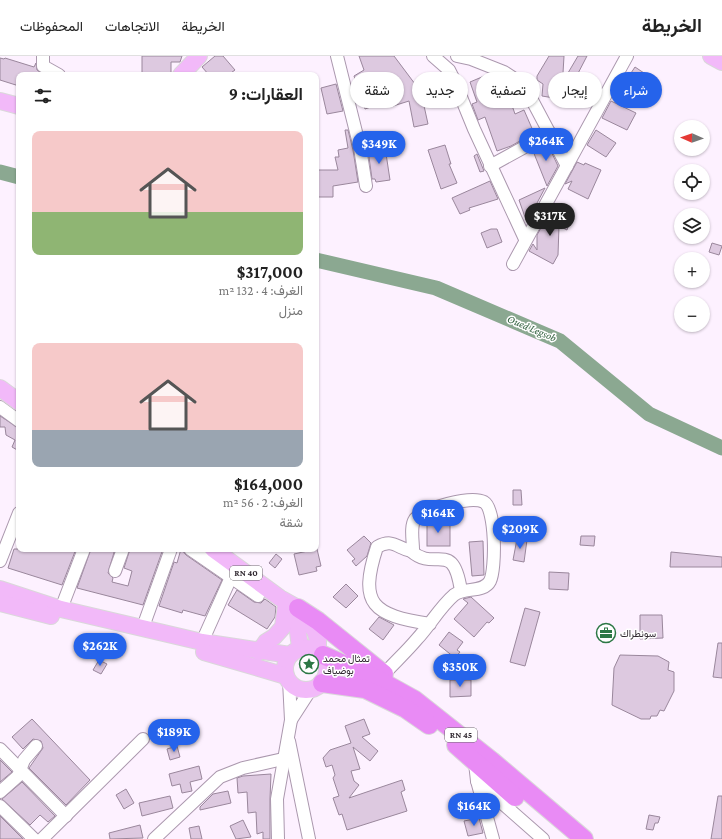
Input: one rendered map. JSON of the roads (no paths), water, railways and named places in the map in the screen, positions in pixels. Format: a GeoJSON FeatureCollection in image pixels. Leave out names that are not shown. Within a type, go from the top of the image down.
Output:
{"type":"FeatureCollection","features":[{"type":"Feature","properties":{"kind":"highway","name":"RN 40"},"geometry":{"type":"LineString","coordinates":[[288,603],[318,622],[415,700]]}},
{"type":"Feature","properties":{"kind":"highway","name":"RN 45"},"geometry":{"type":"LineString","coordinates":[[320,653],[377,679],[415,700],[492,761],[584,839]]}},
{"type":"Feature","properties":{"kind":"highway","name":"RN 45"},"geometry":{"type":"LineString","coordinates":[[317,686],[365,689],[383,697],[426,723],[453,743],[565,839]]}},
{"type":"Feature","properties":{"kind":"main road"},"geometry":{"type":"LineString","coordinates":[[184,72],[199,56]]}},
{"type":"Feature","properties":{"kind":"main road"},"geometry":{"type":"LineString","coordinates":[[711,56],[722,62]]}},
{"type":"Feature","properties":{"kind":"main road"},"geometry":{"type":"LineString","coordinates":[[0,101],[16,105]]}},
{"type":"Feature","properties":{"kind":"main road"},"geometry":{"type":"LineString","coordinates":[[0,388],[16,400]]}},
{"type":"Feature","properties":{"kind":"main road","name":"RN 40"},"geometry":{"type":"LineString","coordinates":[[216,552],[233,572],[288,603],[296,616],[299,630],[295,652]]}},
{"type":"Feature","properties":{"kind":"main road"},"geometry":{"type":"LineString","coordinates":[[0,589],[61,609],[202,642],[259,652],[295,652],[312,648],[320,653],[326,660],[327,672],[317,686],[299,689],[288,679],[213,654],[0,603]]}},
{"type":"Feature","properties":{"kind":"main road"},"geometry":{"type":"LineString","coordinates":[[259,652],[266,642],[274,637],[283,627],[288,603]]}},
{"type":"Feature","properties":{"kind":"main road"},"geometry":{"type":"LineString","coordinates":[[288,603],[315,631],[320,653]]}},
{"type":"Feature","properties":{"kind":"main road"},"geometry":{"type":"LineString","coordinates":[[288,679],[285,665],[295,652]]}},
{"type":"Feature","properties":{"kind":"street"},"geometry":{"type":"LineString","coordinates":[[43,56],[43,66],[54,72]]}},
{"type":"Feature","properties":{"kind":"street"},"geometry":{"type":"LineString","coordinates":[[337,56],[360,148],[366,186]]}},
{"type":"Feature","properties":{"kind":"street"},"geometry":{"type":"LineString","coordinates":[[433,56],[449,70],[490,166],[525,239]]}},
{"type":"Feature","properties":{"kind":"street"},"geometry":{"type":"LineString","coordinates":[[457,56],[471,59],[513,76],[524,85],[567,166]]}},
{"type":"Feature","properties":{"kind":"street"},"geometry":{"type":"LineString","coordinates":[[513,264],[525,239],[627,56]]}},
{"type":"Feature","properties":{"kind":"street"},"geometry":{"type":"LineString","coordinates":[[490,166],[550,133]]}},
{"type":"Feature","properties":{"kind":"street"},"geometry":{"type":"LineString","coordinates":[[0,407],[16,419]]}},
{"type":"Feature","properties":{"kind":"street"},"geometry":{"type":"LineString","coordinates":[[384,674],[430,624],[455,594],[461,591],[485,586],[490,581],[493,572],[494,545],[491,512],[484,502],[472,500],[449,504],[420,515],[413,524],[413,549],[411,551]]}},
{"type":"Feature","properties":{"kind":"street"},"geometry":{"type":"LineString","coordinates":[[0,561],[16,521]]}},
{"type":"Feature","properties":{"kind":"street"},"geometry":{"type":"LineString","coordinates":[[430,624],[404,619],[382,611],[374,604],[370,596],[369,577],[376,547],[384,543],[395,544],[411,551],[418,557],[445,559],[455,565],[459,574],[461,591]]}},
{"type":"Feature","properties":{"kind":"street"},"geometry":{"type":"LineString","coordinates":[[61,609],[83,552]]}},
{"type":"Feature","properties":{"kind":"street"},"geometry":{"type":"LineString","coordinates":[[115,572],[122,552]]}},
{"type":"Feature","properties":{"kind":"street"},"geometry":{"type":"LineString","coordinates":[[143,627],[170,552]]}},
{"type":"Feature","properties":{"kind":"street"},"geometry":{"type":"LineString","coordinates":[[196,552],[233,572],[258,596]]}},
{"type":"Feature","properties":{"kind":"street"},"geometry":{"type":"LineString","coordinates":[[202,642],[233,572]]}},
{"type":"Feature","properties":{"kind":"street"},"geometry":{"type":"LineString","coordinates":[[278,839],[277,799],[291,720],[288,679]]}},
{"type":"Feature","properties":{"kind":"street"},"geometry":{"type":"LineString","coordinates":[[291,720],[317,686]]}},
{"type":"Feature","properties":{"kind":"street"},"geometry":{"type":"LineString","coordinates":[[288,736],[308,839]]}},
{"type":"Feature","properties":{"kind":"street"},"geometry":{"type":"LineString","coordinates":[[42,839],[143,739]]}},
{"type":"Feature","properties":{"kind":"street"},"geometry":{"type":"LineString","coordinates":[[0,792],[18,776],[24,760],[36,746]]}},
{"type":"Feature","properties":{"kind":"street"},"geometry":{"type":"LineString","coordinates":[[0,749],[66,816]]}},
{"type":"Feature","properties":{"kind":"street"},"geometry":{"type":"LineString","coordinates":[[154,839],[220,777],[243,768],[283,759]]}},
{"type":"Feature","properties":{"kind":"street"},"geometry":{"type":"LineString","coordinates":[[475,763],[485,810],[494,837]]}},
{"type":"Feature","properties":{"kind":"street"},"geometry":{"type":"LineString","coordinates":[[478,781],[543,839]]}},
{"type":"Feature","properties":{"kind":"street"},"geometry":{"type":"LineString","coordinates":[[485,810],[498,799]]}},
{"type":"Feature","properties":{"kind":"street"},"geometry":{"type":"LineString","coordinates":[[0,806],[34,839]]}},
{"type":"Feature","properties":{"kind":"waterway","name":"Oued Legsob"},"geometry":{"type":"LineString","coordinates":[[0,172],[16,176]]}},
{"type":"Feature","properties":{"kind":"waterway","name":"Oued Legsob"},"geometry":{"type":"LineString","coordinates":[[319,261],[436,288],[560,341],[649,414],[722,448]]}},
{"type":"Feature","properties":{"kind":"place","name":"سونطراك"},"geometry":{"type":"Point","coordinates":[606,633]}},
{"type":"Feature","properties":{"kind":"place","name":"تمثال محمد بوضياف"},"geometry":{"type":"Point","coordinates":[309,664]}}]}
